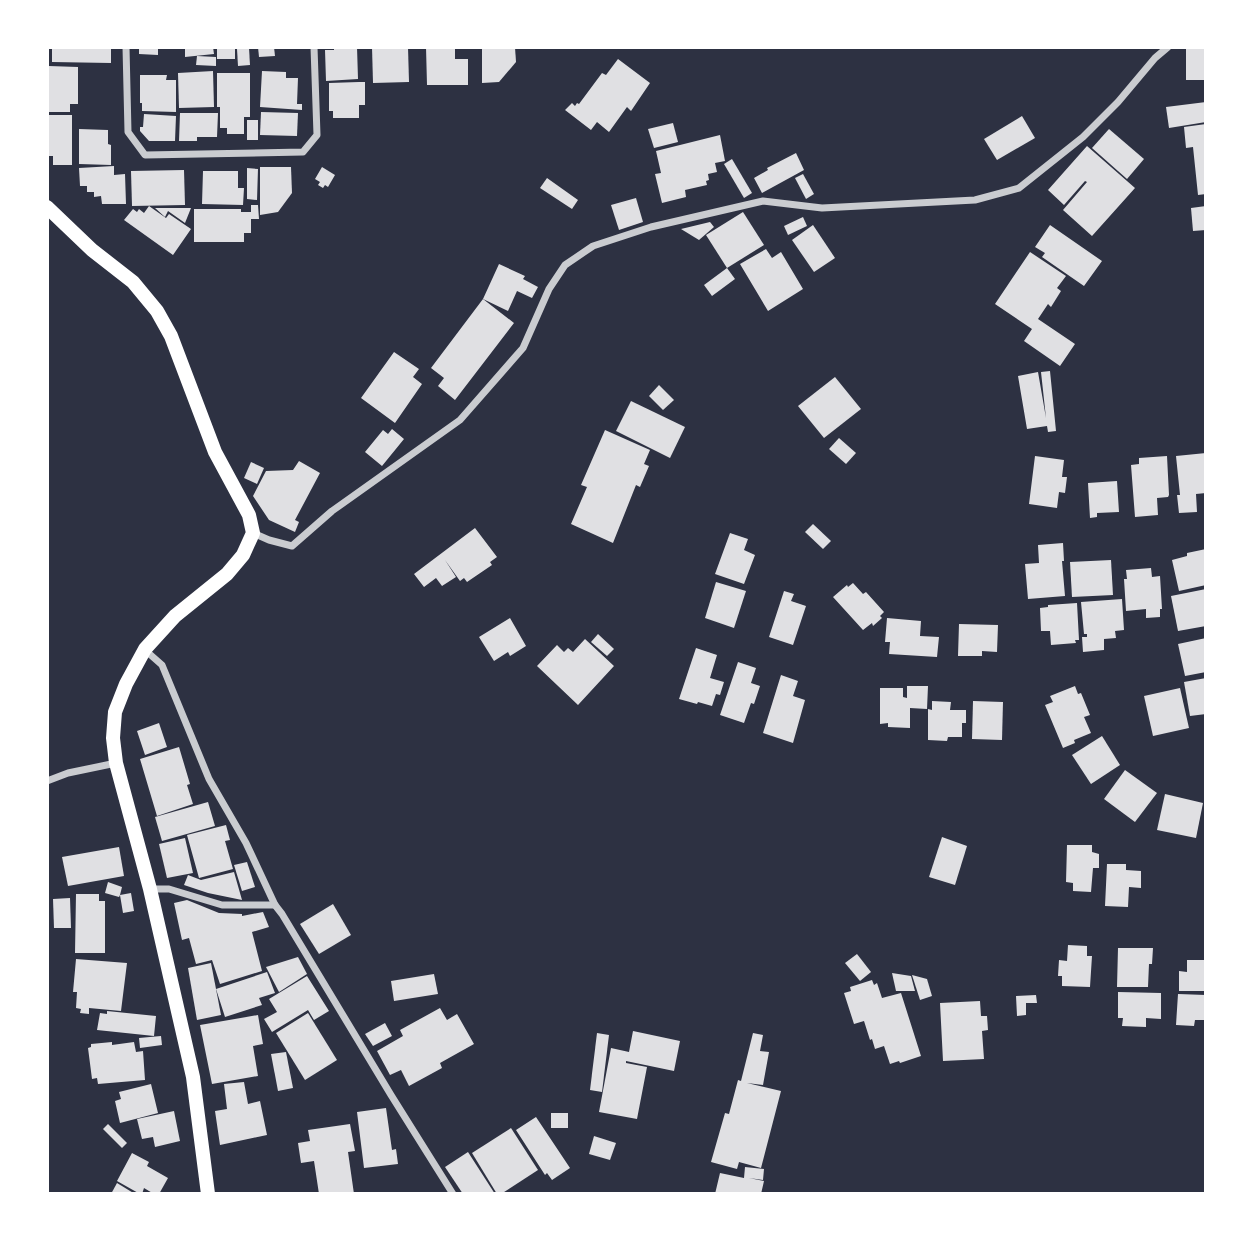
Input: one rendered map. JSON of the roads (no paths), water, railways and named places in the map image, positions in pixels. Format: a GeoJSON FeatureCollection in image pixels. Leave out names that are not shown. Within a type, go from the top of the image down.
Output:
{"type":"FeatureCollection","features":[{"type":"Feature","properties":{"kind":"main road"},"geometry":{"type":"LineString","coordinates":[[47,207],[92,250],[133,282],[157,311],[171,336],[215,452],[249,515],[253,533],[243,555],[227,573],[176,616],[145,649],[126,684],[115,712],[113,738],[116,763],[150,889],[193,1077],[208,1194]]}},
{"type":"Feature","properties":{"kind":"street"},"geometry":{"type":"LineString","coordinates":[[126,47],[128,132],[145,155],[303,152],[317,135],[314,47]]}},
{"type":"Feature","properties":{"kind":"street"},"geometry":{"type":"LineString","coordinates":[[253,533],[292,546],[332,511],[460,420],[523,348],[549,289],[565,265],[593,246],[651,227],[763,201],[822,208],[975,200],[1019,188],[1083,137],[1168,47]]}},
{"type":"Feature","properties":{"kind":"street"},"geometry":{"type":"LineString","coordinates":[[145,649],[162,666],[209,779],[246,843],[275,905],[453,1194]]}},
{"type":"Feature","properties":{"kind":"street"},"geometry":{"type":"LineString","coordinates":[[47,781],[68,773],[116,763]]}},
{"type":"Feature","properties":{"kind":"street"},"geometry":{"type":"LineString","coordinates":[[150,889],[169,889],[222,905],[275,905]]}}]}
